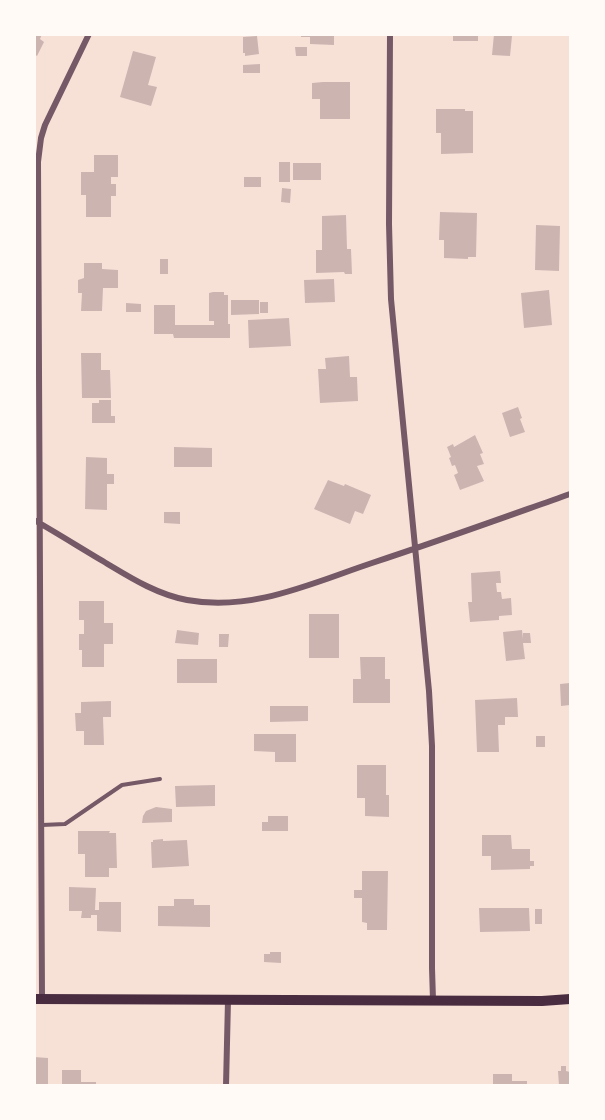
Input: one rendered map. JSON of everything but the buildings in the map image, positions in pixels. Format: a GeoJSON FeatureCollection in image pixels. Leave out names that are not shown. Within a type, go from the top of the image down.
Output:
{"type":"FeatureCollection","features":[{"type":"Feature","properties":{"kind":"main road"},"geometry":{"type":"LineString","coordinates":[[38,999],[542,1001],[570,999]]}},
{"type":"Feature","properties":{"kind":"street"},"geometry":{"type":"LineString","coordinates":[[38,999],[41,825],[38,162],[45,124],[89,34]]}},
{"type":"Feature","properties":{"kind":"street"},"geometry":{"type":"LineString","coordinates":[[390,34],[391,299],[429,691],[432,746],[433,1000]]}},
{"type":"Feature","properties":{"kind":"street"},"geometry":{"type":"LineString","coordinates":[[38,522],[139,583],[162,593],[186,600],[239,603],[269,597],[415,549],[570,494]]}},
{"type":"Feature","properties":{"kind":"street"},"geometry":{"type":"LineString","coordinates":[[226,1086],[228,1000]]}},
{"type":"Feature","properties":{"kind":"lane"},"geometry":{"type":"LineString","coordinates":[[41,825],[65,824],[122,785],[160,779]]}}]}
